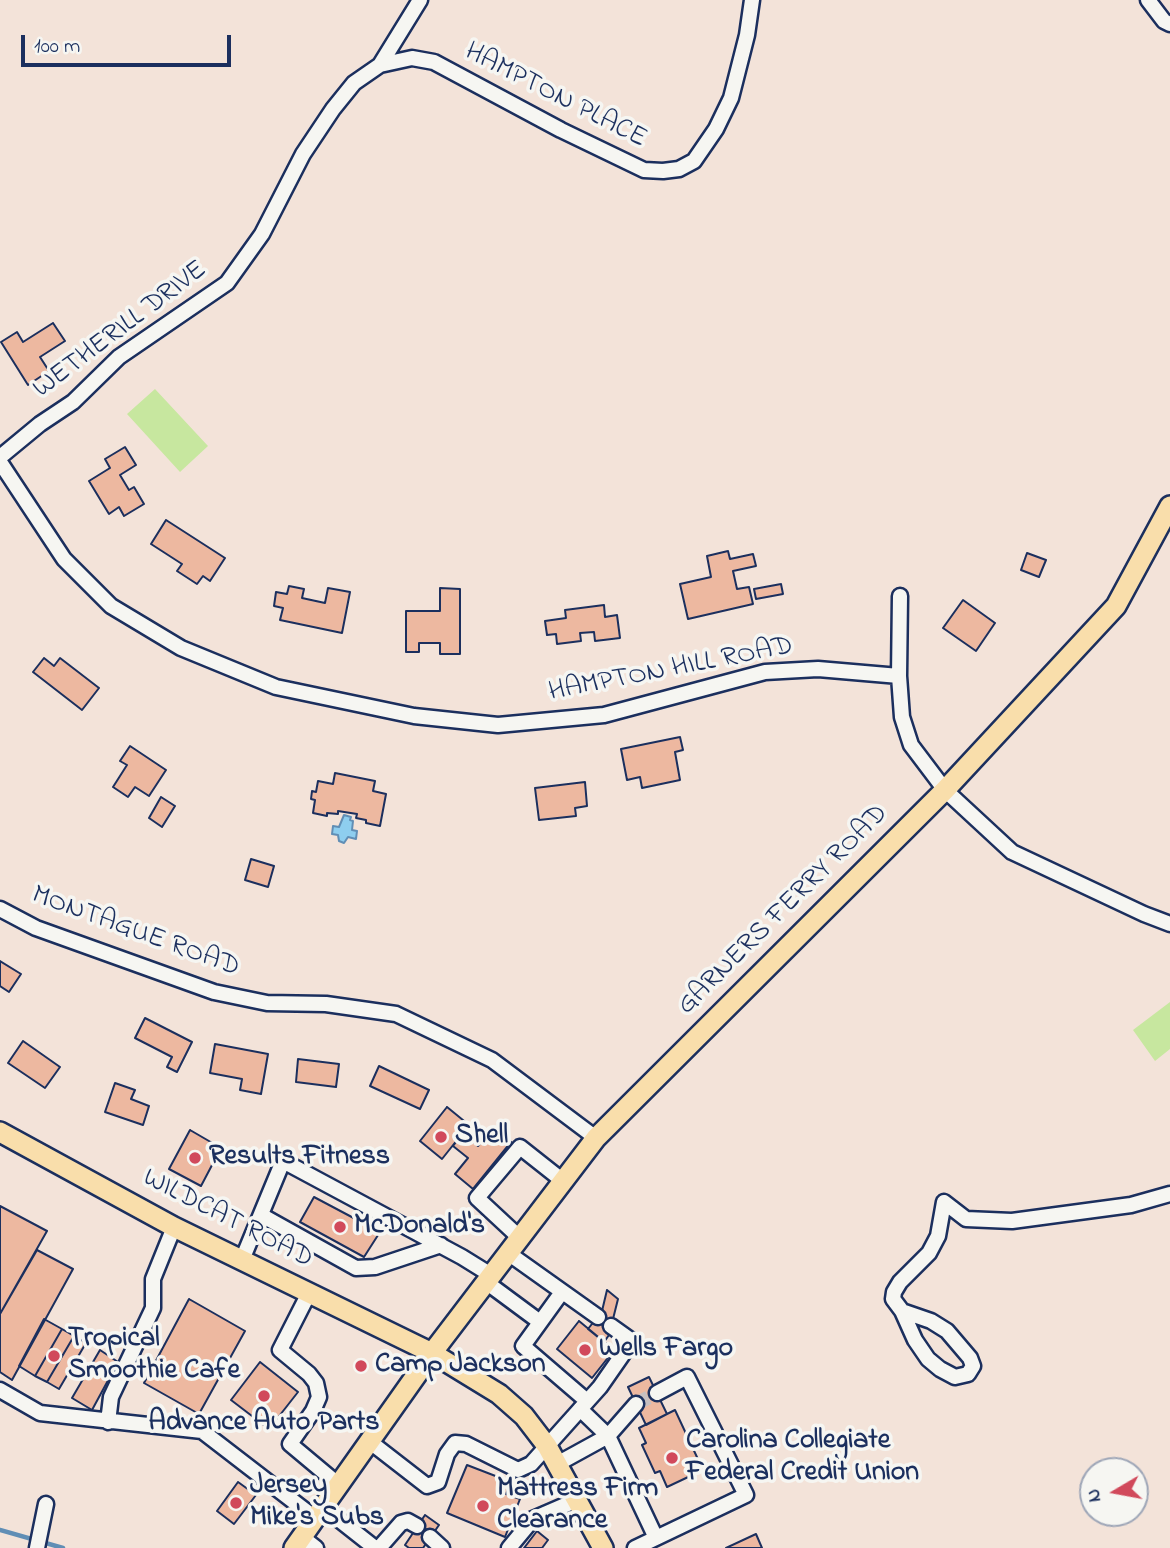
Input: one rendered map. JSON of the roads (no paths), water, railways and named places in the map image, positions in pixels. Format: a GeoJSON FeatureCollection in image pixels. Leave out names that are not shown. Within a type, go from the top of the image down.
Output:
{"type":"FeatureCollection","features":[{"type":"Feature","properties":{"kind":"main road","name":"GARNERS FERRY ROAD"},"geometry":{"type":"LineString","coordinates":[[302,1545],[319,1513],[432,1353],[596,1138],[945,790],[1116,606],[1170,506]]}},
{"type":"Feature","properties":{"kind":"main road","name":"WILDCAT ROAD"},"geometry":{"type":"LineString","coordinates":[[0,1132],[174,1227],[432,1353],[499,1394],[524,1416],[547,1446],[603,1548]]}},
{"type":"Feature","properties":{"kind":"street"},"geometry":{"type":"LineString","coordinates":[[380,65],[420,0]]}},
{"type":"Feature","properties":{"kind":"street","name":"HAMPTON PLACE"},"geometry":{"type":"LineString","coordinates":[[380,65],[412,58],[434,62],[561,130],[644,170],[679,169],[694,161],[716,129],[731,98],[747,35],[752,0]]}},
{"type":"Feature","properties":{"kind":"street"},"geometry":{"type":"LineString","coordinates":[[1149,0],[1164,21],[1170,24]]}},
{"type":"Feature","properties":{"kind":"street","name":"WETHERILL DRIVE"},"geometry":{"type":"LineString","coordinates":[[0,459],[40,424],[73,402],[119,357],[227,283],[262,234],[303,154],[333,109],[355,83],[380,65]]}},
{"type":"Feature","properties":{"kind":"street","name":"HAMPTON HILL ROAD"},"geometry":{"type":"LineString","coordinates":[[0,459],[64,559],[111,606],[181,648],[276,687],[414,716],[498,725],[604,715],[765,672],[818,669],[899,676]]}},
{"type":"Feature","properties":{"kind":"street"},"geometry":{"type":"LineString","coordinates":[[900,596],[899,676],[902,717],[911,745],[945,790],[1012,852],[1144,914],[1170,923]]}},
{"type":"Feature","properties":{"kind":"street","name":"MONTAGUE ROAD"},"geometry":{"type":"LineString","coordinates":[[0,909],[36,928],[214,992],[267,1003],[326,1003],[396,1014],[492,1060],[596,1138]]}},
{"type":"Feature","properties":{"kind":"street"},"geometry":{"type":"LineString","coordinates":[[563,1181],[520,1147],[477,1198],[514,1246],[562,1292],[598,1317]]}},
{"type":"Feature","properties":{"kind":"street"},"geometry":{"type":"LineString","coordinates":[[242,1260],[283,1161],[441,1245],[540,1322]]}},
{"type":"Feature","properties":{"kind":"street"},"geometry":{"type":"LineString","coordinates":[[901,1311],[931,1321],[947,1331],[970,1358],[973,1366],[968,1374],[956,1377],[928,1359],[896,1305],[894,1292],[900,1282],[929,1253],[938,1236],[944,1202],[966,1219],[1012,1221],[1131,1205],[1170,1194]]}},
{"type":"Feature","properties":{"kind":"street"},"geometry":{"type":"LineString","coordinates":[[261,1215],[356,1268],[366,1269],[441,1245]]}},
{"type":"Feature","properties":{"kind":"street"},"geometry":{"type":"LineString","coordinates":[[401,1258],[407,1253],[408,1245],[402,1225]]}},
{"type":"Feature","properties":{"kind":"street"},"geometry":{"type":"LineString","coordinates":[[108,1422],[111,1396],[153,1308],[153,1279],[174,1227]]}},
{"type":"Feature","properties":{"kind":"street"},"geometry":{"type":"LineString","coordinates":[[562,1292],[523,1346],[583,1405],[608,1436],[656,1538]]}},
{"type":"Feature","properties":{"kind":"street"},"geometry":{"type":"LineString","coordinates":[[309,1293],[280,1350],[309,1374],[316,1383],[319,1397],[313,1411],[290,1444],[339,1485]]}},
{"type":"Feature","properties":{"kind":"street"},"geometry":{"type":"LineString","coordinates":[[369,1441],[427,1486],[438,1482],[447,1454],[456,1443],[466,1444],[518,1470],[531,1465],[600,1387],[632,1341],[611,1326]]}},
{"type":"Feature","properties":{"kind":"street"},"geometry":{"type":"LineString","coordinates":[[635,1548],[747,1496],[687,1377],[657,1393]]}},
{"type":"Feature","properties":{"kind":"street"},"geometry":{"type":"LineString","coordinates":[[0,1390],[40,1413],[202,1431],[319,1513],[377,1548],[401,1523],[412,1523]]}},
{"type":"Feature","properties":{"kind":"street"},"geometry":{"type":"LineString","coordinates":[[557,1464],[608,1436],[636,1404]]}},
{"type":"Feature","properties":{"kind":"street"},"geometry":{"type":"LineString","coordinates":[[509,1548],[533,1519],[577,1500]]}},
{"type":"Feature","properties":{"kind":"street"},"geometry":{"type":"LineString","coordinates":[[37,1548],[45,1509]]}},
{"type":"Feature","properties":{"kind":"street"},"geometry":{"type":"LineString","coordinates":[[430,1537],[442,1548]]}},
{"type":"Feature","properties":{"kind":"water"},"geometry":{"type":"Polygon","coordinates":[[[344,815],[351,817],[352,830],[357,831],[356,839],[348,837],[344,843],[339,841],[338,835],[332,834],[333,826],[339,827],[344,815]]]}},
{"type":"Feature","properties":{"kind":"waterway"},"geometry":{"type":"LineString","coordinates":[[0,1530],[63,1548]]}},
{"type":"Feature","properties":{"kind":"tunnel"},"geometry":{"type":"LineString","coordinates":[[636,1404],[657,1393]]}},
{"type":"Feature","properties":{"kind":"place","name":"Shell"},"geometry":{"type":"Point","coordinates":[441,1137]}},
{"type":"Feature","properties":{"kind":"place","name":"Results Fitness"},"geometry":{"type":"Point","coordinates":[195,1158]}},
{"type":"Feature","properties":{"kind":"place","name":"McDonald's"},"geometry":{"type":"Point","coordinates":[340,1227]}},
{"type":"Feature","properties":{"kind":"place","name":"Wells Fargo"},"geometry":{"type":"Point","coordinates":[585,1350]}},
{"type":"Feature","properties":{"kind":"place","name":"Tropical Smoothie Cafe"},"geometry":{"type":"Point","coordinates":[54,1356]}},
{"type":"Feature","properties":{"kind":"place","name":"Camp Jackson"},"geometry":{"type":"Point","coordinates":[361,1366]}},
{"type":"Feature","properties":{"kind":"place","name":"Advance Auto Parts"},"geometry":{"type":"Point","coordinates":[264,1396]}},
{"type":"Feature","properties":{"kind":"place","name":"Carolina Collegiate Federal Credit Union"},"geometry":{"type":"Point","coordinates":[672,1458]}},
{"type":"Feature","properties":{"kind":"place","name":"Jersey Mike's Subs"},"geometry":{"type":"Point","coordinates":[236,1503]}},
{"type":"Feature","properties":{"kind":"place","name":"Mattress Firm Clearance"},"geometry":{"type":"Point","coordinates":[483,1506]}}]}
